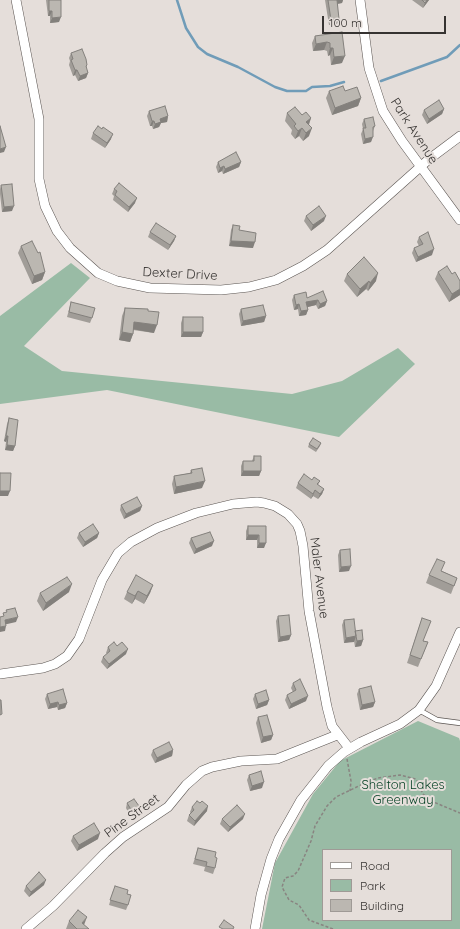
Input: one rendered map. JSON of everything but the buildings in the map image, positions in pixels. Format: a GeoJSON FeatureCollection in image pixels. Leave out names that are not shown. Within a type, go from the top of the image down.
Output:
{"type":"FeatureCollection","features":[{"type":"Feature","properties":{"kind":"street","name":"Dexter Drive"},"geometry":{"type":"LineString","coordinates":[[16,0],[39,118],[39,179],[45,206],[57,231],[70,248],[98,273],[117,281],[150,288],[221,290],[248,287],[276,280],[327,250],[421,167],[460,136]]}},
{"type":"Feature","properties":{"kind":"street","name":"Park Avenue"},"geometry":{"type":"LineString","coordinates":[[360,0],[369,68],[378,100],[391,125],[460,220]]}},
{"type":"Feature","properties":{"kind":"street","name":"Maler Avenue"},"geometry":{"type":"LineString","coordinates":[[0,674],[43,668],[55,664],[66,656],[79,639],[102,580],[118,553],[131,542],[158,528],[196,513],[233,504],[257,502],[264,503],[274,506],[288,514],[297,524],[300,531],[303,546],[309,611],[321,678],[332,726],[347,750]]}},
{"type":"Feature","properties":{"kind":"street"},"geometry":{"type":"LineString","coordinates":[[255,929],[267,872],[279,839],[301,800],[315,781],[347,750],[400,724],[419,710],[436,686],[460,632]]}},
{"type":"Feature","properties":{"kind":"street","name":"Pine Street"},"geometry":{"type":"LineString","coordinates":[[26,929],[53,906],[105,853],[123,837],[168,807],[186,785],[202,771],[212,767],[242,761],[277,760],[337,735]]}},
{"type":"Feature","properties":{"kind":"lane"},"geometry":{"type":"LineString","coordinates":[[419,710],[437,720],[460,723]]}},
{"type":"Feature","properties":{"kind":"path"},"geometry":{"type":"LineString","coordinates":[[347,750],[351,781],[350,791]]}},
{"type":"Feature","properties":{"kind":"path"},"geometry":{"type":"LineString","coordinates":[[333,929],[309,920],[299,905],[289,900],[282,887],[282,882],[286,878],[293,876],[298,871],[303,855],[311,841],[315,826],[326,806],[336,797],[378,778],[400,775],[416,779],[423,794],[431,801],[460,812]]}},
{"type":"Feature","properties":{"kind":"green space"},"geometry":{"type":"Polygon","coordinates":[[[71,263],[90,278],[24,346],[62,371],[292,394],[342,381],[398,348],[415,364],[339,437],[107,390],[0,404],[0,316],[71,263]]]}},
{"type":"Feature","properties":{"kind":"green space","name":"Shelton Lakes Greenway"},"geometry":{"type":"Polygon","coordinates":[[[418,721],[459,738],[460,929],[262,929],[275,863],[313,794],[340,761],[418,721]]]}},
{"type":"Feature","properties":{"kind":"waterway"},"geometry":{"type":"LineString","coordinates":[[177,0],[186,28],[198,47],[207,54],[238,67],[275,87],[287,91],[306,91],[312,87],[330,86],[344,82]]}},
{"type":"Feature","properties":{"kind":"waterway"},"geometry":{"type":"LineString","coordinates":[[381,81],[447,57],[460,45]]}}]}
